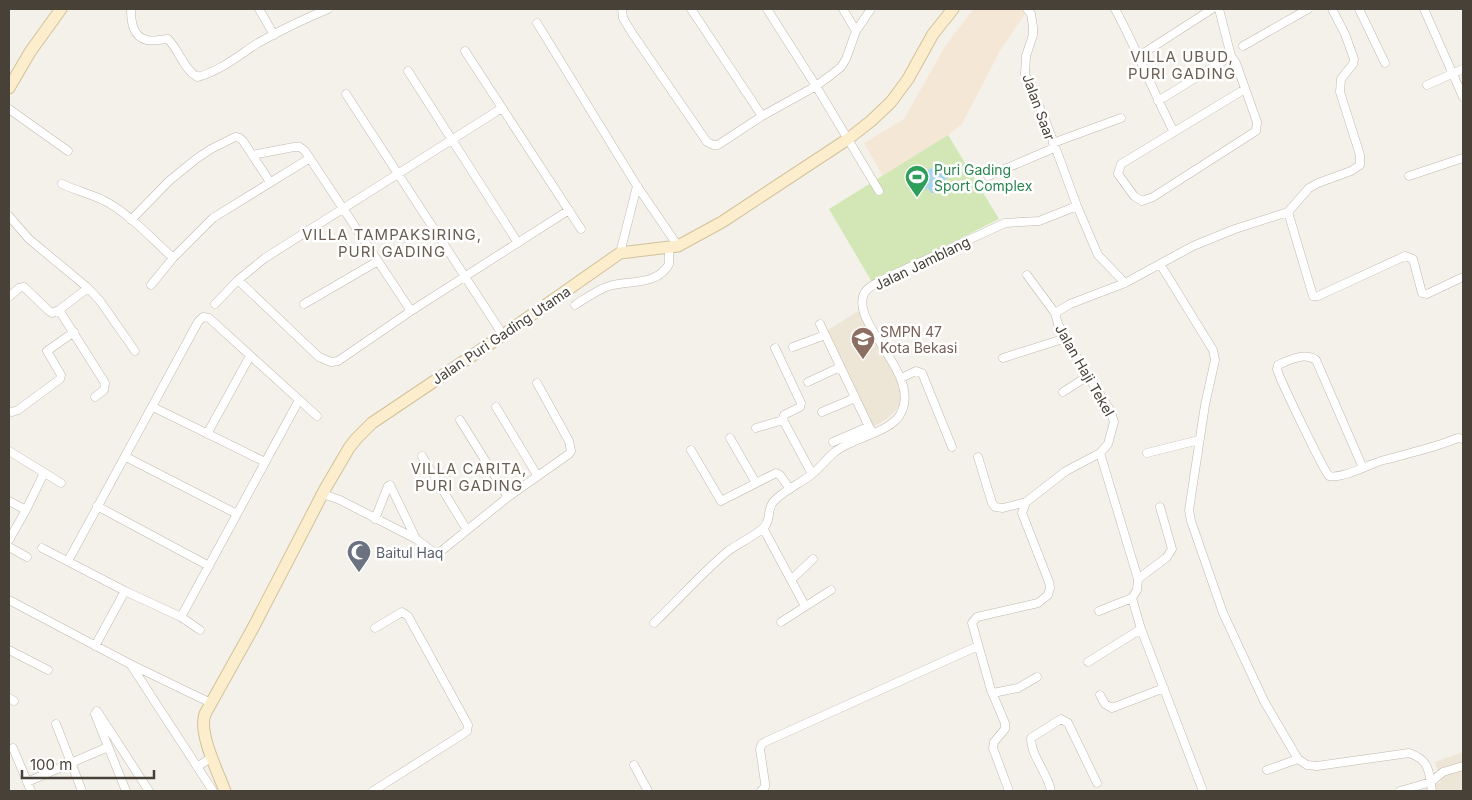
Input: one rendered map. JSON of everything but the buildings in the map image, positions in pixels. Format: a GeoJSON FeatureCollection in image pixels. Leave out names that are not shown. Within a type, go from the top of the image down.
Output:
{"type":"FeatureCollection","features":[{"type":"Feature","properties":{"kind":"street"},"geometry":{"type":"LineString","coordinates":[[9,88],[30,52],[61,9]]}},
{"type":"Feature","properties":{"kind":"street"},"geometry":{"type":"LineString","coordinates":[[131,9],[131,21],[136,34],[146,40],[168,39],[186,67],[197,77],[234,59],[302,20],[328,9]]}},
{"type":"Feature","properties":{"kind":"street"},"geometry":{"type":"LineString","coordinates":[[259,9],[274,35]]}},
{"type":"Feature","properties":{"kind":"street"},"geometry":{"type":"LineString","coordinates":[[622,9],[623,18],[632,33],[707,142],[713,145],[718,145],[762,116],[816,86],[841,67],[846,59],[856,31],[871,9]]}},
{"type":"Feature","properties":{"kind":"street"},"geometry":{"type":"LineString","coordinates":[[692,9],[762,116]]}},
{"type":"Feature","properties":{"kind":"street"},"geometry":{"type":"LineString","coordinates":[[767,9],[879,191]]}},
{"type":"Feature","properties":{"kind":"street"},"geometry":{"type":"LineString","coordinates":[[843,9],[856,31]]}},
{"type":"Feature","properties":{"kind":"street","name":"Jalan Puri Gading Utama"},"geometry":{"type":"LineString","coordinates":[[225,791],[202,721],[324,491],[348,448],[356,439],[372,423],[620,253],[674,246],[722,222],[848,139],[891,102],[908,79],[933,34],[953,9]]}},
{"type":"Feature","properties":{"kind":"street","name":"Jalan Saar"},"geometry":{"type":"LineString","coordinates":[[1028,9],[1033,27],[1033,35],[1026,56],[1026,74],[1098,255],[1125,283]]}},
{"type":"Feature","properties":{"kind":"street"},"geometry":{"type":"LineString","coordinates":[[1117,9],[1174,132]]}},
{"type":"Feature","properties":{"kind":"street"},"geometry":{"type":"LineString","coordinates":[[1139,56],[1212,9]]}},
{"type":"Feature","properties":{"kind":"street"},"geometry":{"type":"LineString","coordinates":[[1219,9],[1231,56],[1236,63],[1257,122],[1256,133],[1153,197],[1146,200],[1138,200],[1118,174],[1121,164],[1245,89]]}},
{"type":"Feature","properties":{"kind":"street"},"geometry":{"type":"LineString","coordinates":[[1243,46],[1308,9]]}},
{"type":"Feature","properties":{"kind":"street"},"geometry":{"type":"LineString","coordinates":[[1332,9],[1354,59],[1353,64],[1341,80],[1340,92],[1361,160],[1360,166],[1309,188],[1288,212],[1313,296],[1318,296],[1405,256],[1413,259],[1422,293],[1427,294],[1463,277]]}},
{"type":"Feature","properties":{"kind":"street"},"geometry":{"type":"LineString","coordinates":[[1359,9],[1385,63]]}},
{"type":"Feature","properties":{"kind":"street"},"geometry":{"type":"LineString","coordinates":[[1424,9],[1463,97]]}},
{"type":"Feature","properties":{"kind":"street"},"geometry":{"type":"LineString","coordinates":[[537,23],[674,246],[669,264],[660,274],[647,281],[615,284],[606,287],[575,305]]}},
{"type":"Feature","properties":{"kind":"street"},"geometry":{"type":"LineString","coordinates":[[465,51],[581,229]]}},
{"type":"Feature","properties":{"kind":"street"},"geometry":{"type":"LineString","coordinates":[[1158,101],[1231,56]]}},
{"type":"Feature","properties":{"kind":"street"},"geometry":{"type":"LineString","coordinates":[[1427,85],[1463,69]]}},
{"type":"Feature","properties":{"kind":"street"},"geometry":{"type":"LineString","coordinates":[[408,71],[518,243]]}},
{"type":"Feature","properties":{"kind":"street"},"geometry":{"type":"LineString","coordinates":[[346,94],[503,335]]}},
{"type":"Feature","properties":{"kind":"street"},"geometry":{"type":"LineString","coordinates":[[215,304],[238,280],[265,258],[502,108]]}},
{"type":"Feature","properties":{"kind":"street"},"geometry":{"type":"LineString","coordinates":[[9,109],[68,151]]}},
{"type":"Feature","properties":{"kind":"street"},"geometry":{"type":"LineString","coordinates":[[988,176],[1054,145],[1121,118]]}},
{"type":"Feature","properties":{"kind":"street"},"geometry":{"type":"LineString","coordinates":[[132,220],[169,180],[196,159],[235,137],[240,138],[270,182]]}},
{"type":"Feature","properties":{"kind":"street"},"geometry":{"type":"LineString","coordinates":[[252,155],[294,147],[306,151],[411,311]]}},
{"type":"Feature","properties":{"kind":"street"},"geometry":{"type":"LineString","coordinates":[[151,285],[173,258],[213,218],[310,158]]}},
{"type":"Feature","properties":{"kind":"street"},"geometry":{"type":"LineString","coordinates":[[1409,176],[1463,158]]}},
{"type":"Feature","properties":{"kind":"street"},"geometry":{"type":"LineString","coordinates":[[62,184],[102,199],[132,220],[173,258]]}},
{"type":"Feature","properties":{"kind":"street"},"geometry":{"type":"LineString","coordinates":[[620,253],[637,186]]}},
{"type":"Feature","properties":{"kind":"street","name":"Jalan Jamblang"},"geometry":{"type":"LineString","coordinates":[[763,528],[769,521],[769,511],[772,502],[812,474],[846,444],[870,430],[897,419],[901,414],[905,403],[905,390],[901,378],[866,316],[863,299],[866,290],[884,279],[1005,223],[1039,221],[1077,206]]}},
{"type":"Feature","properties":{"kind":"street"},"geometry":{"type":"LineString","coordinates":[[238,280],[320,357],[331,362],[338,362],[464,276],[569,210]]}},
{"type":"Feature","properties":{"kind":"street","name":"Jalan Haji Tekel"},"geometry":{"type":"LineString","coordinates":[[1100,453],[1108,444],[1114,422],[1110,410],[1088,376],[1054,314],[1070,304],[1125,283],[1193,246],[1236,229],[1288,212]]}},
{"type":"Feature","properties":{"kind":"street"},"geometry":{"type":"LineString","coordinates":[[9,216],[29,239],[88,288],[100,301],[135,351]]}},
{"type":"Feature","properties":{"kind":"street"},"geometry":{"type":"LineString","coordinates":[[304,304],[378,261]]}},
{"type":"Feature","properties":{"kind":"street"},"geometry":{"type":"LineString","coordinates":[[1160,264],[1213,350],[1215,360],[1199,440],[1189,510],[1191,521],[1223,613],[1264,701],[1298,759],[1307,765],[1317,766],[1409,753],[1419,756],[1428,766],[1432,791]]}},
{"type":"Feature","properties":{"kind":"street"},"geometry":{"type":"LineString","coordinates":[[1027,275],[1054,314]]}},
{"type":"Feature","properties":{"kind":"street"},"geometry":{"type":"LineString","coordinates":[[9,297],[19,288],[24,287],[52,313],[59,310],[88,288]]}},
{"type":"Feature","properties":{"kind":"street"},"geometry":{"type":"LineString","coordinates":[[59,310],[105,383],[104,390],[95,397]]}},
{"type":"Feature","properties":{"kind":"street"},"geometry":{"type":"LineString","coordinates":[[68,561],[198,322],[205,316],[317,416]]}},
{"type":"Feature","properties":{"kind":"street"},"geometry":{"type":"LineString","coordinates":[[820,324],[870,430],[833,442]]}},
{"type":"Feature","properties":{"kind":"street"},"geometry":{"type":"LineString","coordinates":[[9,411],[18,410],[60,379],[61,375],[47,351],[74,332]]}},
{"type":"Feature","properties":{"kind":"street"},"geometry":{"type":"LineString","coordinates":[[793,347],[825,335]]}},
{"type":"Feature","properties":{"kind":"street"},"geometry":{"type":"LineString","coordinates":[[1002,358],[1066,338]]}},
{"type":"Feature","properties":{"kind":"street"},"geometry":{"type":"LineString","coordinates":[[775,348],[801,403],[800,407],[784,414],[782,420],[812,474]]}},
{"type":"Feature","properties":{"kind":"street"},"geometry":{"type":"LineString","coordinates":[[207,434],[250,356]]}},
{"type":"Feature","properties":{"kind":"street"},"geometry":{"type":"LineString","coordinates":[[1363,468],[1316,360],[1311,356],[1304,356],[1278,365],[1278,372],[1325,473],[1332,477],[1337,477],[1458,438],[1463,439]]}},
{"type":"Feature","properties":{"kind":"street"},"geometry":{"type":"LineString","coordinates":[[808,382],[840,367]]}},
{"type":"Feature","properties":{"kind":"street"},"geometry":{"type":"LineString","coordinates":[[901,378],[916,371],[922,373],[952,447]]}},
{"type":"Feature","properties":{"kind":"street"},"geometry":{"type":"LineString","coordinates":[[1062,392],[1088,376]]}},
{"type":"Feature","properties":{"kind":"street"},"geometry":{"type":"LineString","coordinates":[[324,491],[416,539],[432,551],[438,553],[508,496],[569,454],[569,441],[537,382]]}},
{"type":"Feature","properties":{"kind":"street"},"geometry":{"type":"LineString","coordinates":[[822,412],[855,398]]}},
{"type":"Feature","properties":{"kind":"street"},"geometry":{"type":"LineString","coordinates":[[181,617],[298,400]]}},
{"type":"Feature","properties":{"kind":"street"},"geometry":{"type":"LineString","coordinates":[[153,406],[265,462]]}},
{"type":"Feature","properties":{"kind":"street"},"geometry":{"type":"LineString","coordinates":[[496,407],[537,475]]}},
{"type":"Feature","properties":{"kind":"street"},"geometry":{"type":"LineString","coordinates":[[460,420],[508,496]]}},
{"type":"Feature","properties":{"kind":"street"},"geometry":{"type":"LineString","coordinates":[[756,428],[782,420]]}},
{"type":"Feature","properties":{"kind":"street"},"geometry":{"type":"LineString","coordinates":[[730,438],[756,483]]}},
{"type":"Feature","properties":{"kind":"street"},"geometry":{"type":"LineString","coordinates":[[1147,453],[1199,440]]}},
{"type":"Feature","properties":{"kind":"street"},"geometry":{"type":"LineString","coordinates":[[691,450],[721,501],[777,473],[790,489]]}},
{"type":"Feature","properties":{"kind":"street"},"geometry":{"type":"LineString","coordinates":[[9,451],[61,483]]}},
{"type":"Feature","properties":{"kind":"street"},"geometry":{"type":"LineString","coordinates":[[978,456],[992,503],[995,507],[1003,508],[1026,502],[1066,471],[1100,453],[1138,579],[1137,590],[1132,598],[1099,611]]}},
{"type":"Feature","properties":{"kind":"street"},"geometry":{"type":"LineString","coordinates":[[422,456],[466,530]]}},
{"type":"Feature","properties":{"kind":"street"},"geometry":{"type":"LineString","coordinates":[[126,457],[237,514]]}},
{"type":"Feature","properties":{"kind":"street"},"geometry":{"type":"LineString","coordinates":[[9,540],[44,473]]}},
{"type":"Feature","properties":{"kind":"street"},"geometry":{"type":"LineString","coordinates":[[375,519],[388,486],[390,486],[416,539]]}},
{"type":"Feature","properties":{"kind":"street"},"geometry":{"type":"LineString","coordinates":[[9,501],[26,510]]}},
{"type":"Feature","properties":{"kind":"street"},"geometry":{"type":"LineString","coordinates":[[1009,791],[993,748],[994,742],[1005,729],[1005,723],[993,693],[972,623],[977,617],[1038,603],[1048,595],[1050,588],[1046,574],[1022,513],[1026,502]]}},
{"type":"Feature","properties":{"kind":"street"},"geometry":{"type":"LineString","coordinates":[[97,506],[208,566]]}},
{"type":"Feature","properties":{"kind":"street"},"geometry":{"type":"LineString","coordinates":[[1138,579],[1167,557],[1172,549],[1160,507]]}},
{"type":"Feature","properties":{"kind":"street"},"geometry":{"type":"LineString","coordinates":[[654,622],[728,552],[763,528],[806,606]]}},
{"type":"Feature","properties":{"kind":"street"},"geometry":{"type":"LineString","coordinates":[[9,547],[27,557]]}},
{"type":"Feature","properties":{"kind":"street"},"geometry":{"type":"LineString","coordinates":[[42,548],[125,591],[181,617],[200,630]]}},
{"type":"Feature","properties":{"kind":"street"},"geometry":{"type":"LineString","coordinates":[[792,579],[813,559]]}},
{"type":"Feature","properties":{"kind":"street"},"geometry":{"type":"LineString","coordinates":[[781,622],[831,590]]}},
{"type":"Feature","properties":{"kind":"street"},"geometry":{"type":"LineString","coordinates":[[96,646],[125,591]]}},
{"type":"Feature","properties":{"kind":"street"},"geometry":{"type":"LineString","coordinates":[[1132,598],[1141,629],[1203,791]]}},
{"type":"Feature","properties":{"kind":"street"},"geometry":{"type":"LineString","coordinates":[[9,600],[130,664],[211,702]]}},
{"type":"Feature","properties":{"kind":"street"},"geometry":{"type":"LineString","coordinates":[[373,791],[463,734],[467,731],[468,725],[408,616],[402,612],[376,628]]}},
{"type":"Feature","properties":{"kind":"street"},"geometry":{"type":"LineString","coordinates":[[1088,662],[1141,629]]}},
{"type":"Feature","properties":{"kind":"street"},"geometry":{"type":"LineString","coordinates":[[761,791],[765,787],[760,754],[762,744],[978,646]]}},
{"type":"Feature","properties":{"kind":"street"},"geometry":{"type":"LineString","coordinates":[[9,650],[48,670]]}},
{"type":"Feature","properties":{"kind":"street"},"geometry":{"type":"LineString","coordinates":[[130,664],[212,791]]}},
{"type":"Feature","properties":{"kind":"street"},"geometry":{"type":"LineString","coordinates":[[993,693],[1018,688],[1038,677]]}},
{"type":"Feature","properties":{"kind":"street"},"geometry":{"type":"LineString","coordinates":[[1100,695],[1105,704],[1112,708],[1164,688]]}},
{"type":"Feature","properties":{"kind":"street"},"geometry":{"type":"LineString","coordinates":[[126,791],[95,714],[97,711],[149,791]]}},
{"type":"Feature","properties":{"kind":"street"},"geometry":{"type":"LineString","coordinates":[[1050,791],[1049,783],[1032,746],[1032,738],[1061,719],[1068,724],[1097,783]]}},
{"type":"Feature","properties":{"kind":"street"},"geometry":{"type":"LineString","coordinates":[[56,724],[82,791]]}},
{"type":"Feature","properties":{"kind":"street"},"geometry":{"type":"LineString","coordinates":[[27,782],[108,747]]}},
{"type":"Feature","properties":{"kind":"street"},"geometry":{"type":"LineString","coordinates":[[13,748],[31,791]]}},
{"type":"Feature","properties":{"kind":"street"},"geometry":{"type":"LineString","coordinates":[[196,767],[212,756]]}},
{"type":"Feature","properties":{"kind":"street"},"geometry":{"type":"LineString","coordinates":[[1266,770],[1298,759]]}},
{"type":"Feature","properties":{"kind":"street"},"geometry":{"type":"LineString","coordinates":[[634,764],[648,791]]}},
{"type":"Feature","properties":{"kind":"street"},"geometry":{"type":"LineString","coordinates":[[1400,791],[1431,782],[1443,772],[1463,766]]}},
{"type":"Feature","properties":{"kind":"shaded area"},"geometry":{"type":"Polygon","coordinates":[[[973,9],[1025,9],[1027,11],[1000,51],[962,124],[883,176],[864,143],[904,119],[944,48],[973,9]]]}},
{"type":"Feature","properties":{"kind":"shaded area","name":"SMPN 47 Kota Bekasi"},"geometry":{"type":"Polygon","coordinates":[[[860,310],[903,388],[903,398],[897,409],[888,418],[872,428],[825,332],[860,310]]]}},
{"type":"Feature","properties":{"kind":"shaded area"},"geometry":{"type":"Polygon","coordinates":[[[1463,752],[1463,791],[1422,791],[1441,782],[1435,762],[1463,752]]]}},
{"type":"Feature","properties":{"kind":"green space","name":"Puri Gading Sport Complex"},"geometry":{"type":"Polygon","coordinates":[[[948,135],[999,219],[872,282],[829,209],[948,135]]]}},
{"type":"Feature","properties":{"kind":"water"},"geometry":{"type":"Polygon","coordinates":[[[942,161],[951,176],[943,181],[942,188],[939,191],[931,193],[928,188],[922,191],[914,179],[942,161]]]}},
{"type":"Feature","properties":{"kind":"place","name":"Puri Gading Sport Complex"},"geometry":{"type":"Point","coordinates":[917,198]}},
{"type":"Feature","properties":{"kind":"place","name":"SMPN 47 Kota Bekasi"},"geometry":{"type":"Point","coordinates":[863,360]}},
{"type":"Feature","properties":{"kind":"place","name":"Baitul Haq"},"geometry":{"type":"Point","coordinates":[359,573]}},
{"type":"Feature","properties":{"kind":"district","name":"VILLA UBUD, PURI GADING"},"geometry":{"type":"Point","coordinates":[1182,64]}},
{"type":"Feature","properties":{"kind":"district","name":"VILLA TAMPAKSIRING, PURI GADING"},"geometry":{"type":"Point","coordinates":[392,242]}},
{"type":"Feature","properties":{"kind":"district","name":"VILLA CARITA, PURI GADING"},"geometry":{"type":"Point","coordinates":[469,476]}}]}
